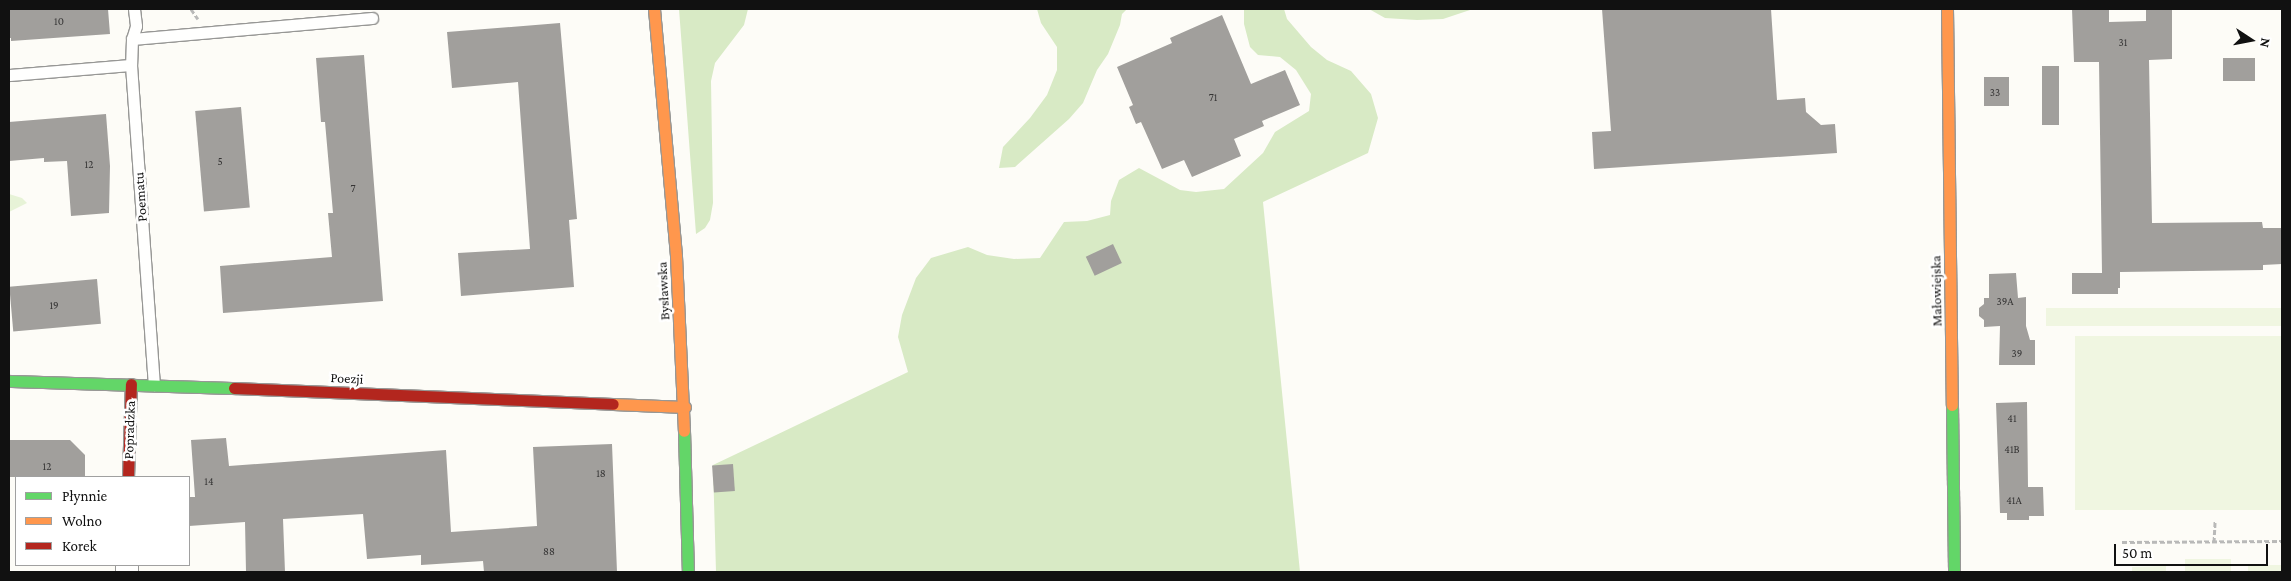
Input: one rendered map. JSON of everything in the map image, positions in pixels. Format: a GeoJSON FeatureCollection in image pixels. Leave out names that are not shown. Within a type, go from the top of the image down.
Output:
{"type":"FeatureCollection","features":[{"type":"Feature","properties":{"kind":"street","name":"Bysławska"},"geometry":{"type":"LineString","coordinates":[[654,9],[676,256],[685,407],[688,572]]}},
{"type":"Feature","properties":{"kind":"street","name":"Małowiejska"},"geometry":{"type":"LineString","coordinates":[[1947,9],[1954,572]]}},
{"type":"Feature","properties":{"kind":"street","name":"Poezji"},"geometry":{"type":"LineString","coordinates":[[9,381],[130,384],[685,407]]}},
{"type":"Feature","properties":{"kind":"street","name":"Popradzka"},"geometry":{"type":"LineString","coordinates":[[128,476],[130,384]]}},
{"type":"Feature","properties":{"kind":"lane","name":"Poematu"},"geometry":{"type":"LineString","coordinates":[[134,9],[136,26],[132,39],[131,65],[154,386]]}},
{"type":"Feature","properties":{"kind":"lane"},"geometry":{"type":"LineString","coordinates":[[132,39],[358,20],[370,14]]}},
{"type":"Feature","properties":{"kind":"lane"},"geometry":{"type":"LineString","coordinates":[[9,75],[131,65]]}},
{"type":"Feature","properties":{"kind":"path"},"geometry":{"type":"LineString","coordinates":[[2214,542],[2215,520]]}},
{"type":"Feature","properties":{"kind":"path"},"geometry":{"type":"LineString","coordinates":[[2122,542],[2282,541]]}},
{"type":"Feature","properties":{"kind":"green space"},"geometry":{"type":"Polygon","coordinates":[[[679,9],[748,9],[744,25],[715,63],[711,81],[713,203],[710,220],[705,228],[696,234],[679,9]]]}},
{"type":"Feature","properties":{"kind":"green space"},"geometry":{"type":"Polygon","coordinates":[[[1037,9],[1127,9],[1122,14],[1120,25],[1108,54],[1097,70],[1083,103],[1069,119],[1015,167],[999,168],[1003,147],[1030,118],[1047,95],[1057,70],[1057,47],[1041,23],[1037,9]]]}},
{"type":"Feature","properties":{"kind":"green space"},"geometry":{"type":"Polygon","coordinates":[[[1244,9],[1284,9],[1287,19],[1311,47],[1327,60],[1351,71],[1371,94],[1378,118],[1368,153],[1263,202],[1300,572],[716,572],[713,465],[908,372],[898,337],[902,315],[916,278],[931,258],[968,247],[987,255],[1014,259],[1040,258],[1064,222],[1087,221],[1110,215],[1111,201],[1119,180],[1139,168],[1180,190],[1196,192],[1224,189],[1263,153],[1275,132],[1309,111],[1311,94],[1296,70],[1280,57],[1258,55],[1250,47],[1244,24],[1244,9]]]}},
{"type":"Feature","properties":{"kind":"green space"},"geometry":{"type":"Polygon","coordinates":[[[1369,9],[1473,9],[1443,19],[1417,20],[1385,18],[1369,9]]]}},
{"type":"Feature","properties":{"kind":"green space"},"geometry":{"type":"Polygon","coordinates":[[[9,194],[22,198],[27,203],[9,212],[9,194]]]}},
{"type":"Feature","properties":{"kind":"green space"},"geometry":{"type":"Polygon","coordinates":[[[2046,308],[2282,308],[2282,326],[2046,326],[2046,308]]]}},
{"type":"Feature","properties":{"kind":"green space"},"geometry":{"type":"Polygon","coordinates":[[[2075,336],[2282,336],[2282,510],[2075,510],[2075,336]]]}},
{"type":"Feature","properties":{"kind":"green space"},"geometry":{"type":"Polygon","coordinates":[[[2185,559],[2231,559],[2231,572],[2185,572],[2185,559]]]}},
{"type":"Feature","properties":{"kind":"green space"},"geometry":{"type":"Polygon","coordinates":[[[2248,565],[2282,565],[2282,572],[2248,572],[2248,565]]]}},
{"type":"Feature","properties":{"kind":"green space"},"geometry":{"type":"Polygon","coordinates":[[[2166,566],[2166,572],[2132,572],[2132,567],[2166,566]]]}},
{"type":"Feature","properties":{"kind":"building"},"geometry":{"type":"Polygon","coordinates":[[[9,9],[108,9],[110,34],[11,41],[11,38],[9,38],[9,9]]]}},
{"type":"Feature","properties":{"kind":"building"},"geometry":{"type":"Polygon","coordinates":[[[1602,9],[1771,9],[1777,100],[1805,98],[1806,112],[1821,125],[1835,124],[1837,153],[1594,169],[1592,132],[1611,131],[1602,9]]]}},
{"type":"Feature","properties":{"kind":"building"},"geometry":{"type":"Polygon","coordinates":[[[2072,9],[2109,9],[2109,22],[2146,21],[2146,9],[2172,9],[2172,59],[2149,60],[2152,223],[2262,222],[2263,228],[2282,228],[2282,264],[2263,265],[2263,270],[2120,272],[2118,294],[2072,294],[2072,273],[2102,273],[2099,62],[2074,62],[2072,9]]]}},
{"type":"Feature","properties":{"kind":"building"},"geometry":{"type":"Polygon","coordinates":[[[1222,15],[1251,84],[1285,70],[1300,105],[1262,121],[1264,126],[1234,139],[1241,156],[1192,177],[1184,160],[1162,169],[1141,122],[1136,124],[1129,107],[1133,105],[1117,67],[1172,43],[1170,38],[1222,15]]]}},
{"type":"Feature","properties":{"kind":"building"},"geometry":{"type":"Polygon","coordinates":[[[560,23],[577,219],[569,220],[574,287],[461,296],[458,253],[530,249],[518,82],[452,88],[447,32],[560,23]]]}},
{"type":"Feature","properties":{"kind":"building"},"geometry":{"type":"Polygon","coordinates":[[[364,55],[383,301],[223,313],[220,266],[332,257],[328,213],[333,213],[325,122],[321,122],[316,58],[364,55]]]}},
{"type":"Feature","properties":{"kind":"building"},"geometry":{"type":"Polygon","coordinates":[[[2223,58],[2255,58],[2255,81],[2223,81],[2223,58]]]}},
{"type":"Feature","properties":{"kind":"building"},"geometry":{"type":"Polygon","coordinates":[[[2042,66],[2059,66],[2059,125],[2042,125],[2042,66]]]}},
{"type":"Feature","properties":{"kind":"building"},"geometry":{"type":"Polygon","coordinates":[[[1984,77],[2009,77],[2009,106],[1984,106],[1984,77]]]}},
{"type":"Feature","properties":{"kind":"building"},"geometry":{"type":"Polygon","coordinates":[[[241,107],[250,208],[204,212],[195,111],[241,107]]]}},
{"type":"Feature","properties":{"kind":"building"},"geometry":{"type":"Polygon","coordinates":[[[106,114],[110,166],[109,213],[71,216],[67,161],[44,162],[44,158],[9,161],[9,122],[106,114]]]}},
{"type":"Feature","properties":{"kind":"building"},"geometry":{"type":"Polygon","coordinates":[[[1113,244],[1122,263],[1095,276],[1086,257],[1113,244]]]}},
{"type":"Feature","properties":{"kind":"building"},"geometry":{"type":"Polygon","coordinates":[[[2016,273],[2018,298],[2026,297],[2026,326],[2030,340],[2035,340],[2035,365],[1999,365],[2000,326],[1984,327],[1984,320],[1979,316],[1979,308],[1984,304],[1984,298],[1989,298],[1989,274],[2016,273]]]}},
{"type":"Feature","properties":{"kind":"building"},"geometry":{"type":"Polygon","coordinates":[[[97,279],[101,324],[13,331],[9,287],[97,279]]]}},
{"type":"Feature","properties":{"kind":"building"},"geometry":{"type":"Polygon","coordinates":[[[2027,402],[2028,487],[2043,487],[2044,516],[2029,516],[2029,520],[2007,520],[2007,513],[2000,513],[1996,403],[2027,402]]]}},
{"type":"Feature","properties":{"kind":"building"},"geometry":{"type":"Polygon","coordinates":[[[226,438],[229,466],[446,450],[451,532],[537,526],[533,447],[612,444],[617,572],[484,572],[483,561],[421,565],[421,555],[367,559],[363,514],[283,519],[285,572],[246,572],[245,522],[190,526],[190,497],[195,497],[191,440],[226,438]]]}},
{"type":"Feature","properties":{"kind":"building"},"geometry":{"type":"Polygon","coordinates":[[[9,440],[70,440],[85,455],[85,476],[9,477],[9,440]]]}},
{"type":"Feature","properties":{"kind":"building"},"geometry":{"type":"Polygon","coordinates":[[[733,464],[735,491],[714,492],[712,465],[733,464]]]}},
{"type":"Feature","properties":{"kind":"traffic: fast"},"geometry":{"type":"LineString","coordinates":[[9,381],[234,388]]}},
{"type":"Feature","properties":{"kind":"traffic: fast"},"geometry":{"type":"LineString","coordinates":[[1952,405],[1954,572]]}},
{"type":"Feature","properties":{"kind":"traffic: fast"},"geometry":{"type":"LineString","coordinates":[[684,431],[688,572]]}},
{"type":"Feature","properties":{"kind":"traffic: slow"},"geometry":{"type":"LineString","coordinates":[[654,9],[676,256],[684,431]]}},
{"type":"Feature","properties":{"kind":"traffic: slow"},"geometry":{"type":"LineString","coordinates":[[1947,9],[1952,405]]}},
{"type":"Feature","properties":{"kind":"traffic: slow"},"geometry":{"type":"LineString","coordinates":[[613,404],[685,407]]}},
{"type":"Feature","properties":{"kind":"traffic: jam"},"geometry":{"type":"LineString","coordinates":[[128,476],[131,384]]}},
{"type":"Feature","properties":{"kind":"traffic: jam"},"geometry":{"type":"LineString","coordinates":[[234,388],[613,404]]}}]}
